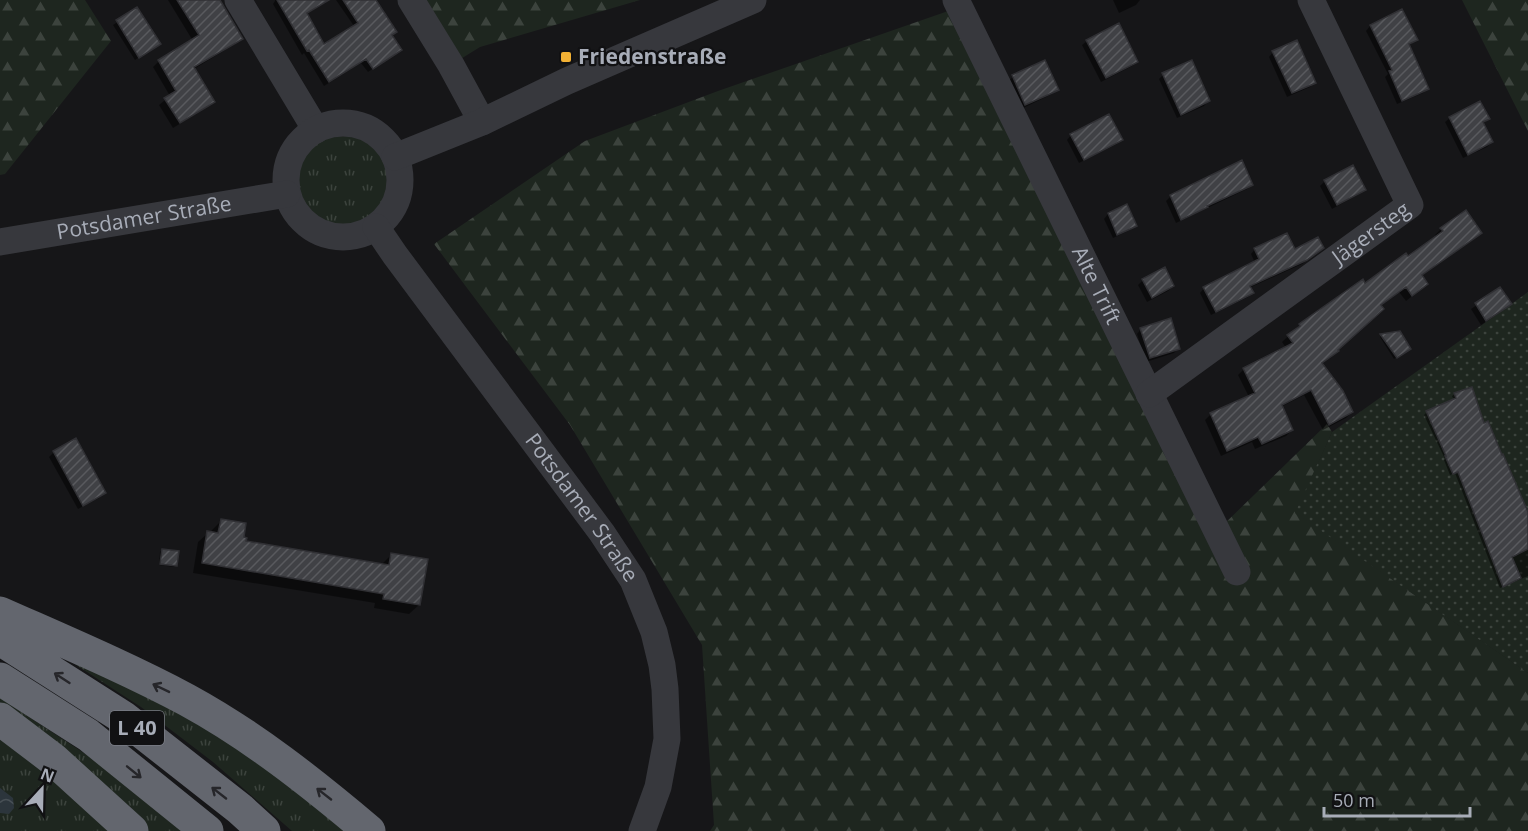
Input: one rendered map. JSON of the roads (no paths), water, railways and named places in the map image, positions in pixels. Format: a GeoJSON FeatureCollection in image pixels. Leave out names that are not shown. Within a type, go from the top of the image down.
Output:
{"type":"FeatureCollection","features":[{"type":"Feature","properties":{"kind":"highway"},"geometry":{"type":"LineString","coordinates":[[0,613],[188,701],[263,747],[331,798],[369,831]]}},
{"type":"Feature","properties":{"kind":"highway","name":"L 40"},"geometry":{"type":"LineString","coordinates":[[0,639],[124,718],[240,809],[264,831]]}},
{"type":"Feature","properties":{"kind":"highway","name":"L 40"},"geometry":{"type":"LineString","coordinates":[[0,679],[88,735],[207,831]]}},
{"type":"Feature","properties":{"kind":"highway"},"geometry":{"type":"LineString","coordinates":[[0,718],[54,760],[132,831]]}},
{"type":"Feature","properties":{"kind":"street"},"geometry":{"type":"LineString","coordinates":[[238,0],[316,130]]}},
{"type":"Feature","properties":{"kind":"street"},"geometry":{"type":"LineString","coordinates":[[411,0],[451,65],[482,122]]}},
{"type":"Feature","properties":{"kind":"street"},"geometry":{"type":"LineString","coordinates":[[395,157],[482,122],[567,81],[753,0]]}},
{"type":"Feature","properties":{"kind":"street","name":"Alte Trift"},"geometry":{"type":"LineString","coordinates":[[956,0],[1237,572]]}},
{"type":"Feature","properties":{"kind":"street","name":"Jägersteg"},"geometry":{"type":"LineString","coordinates":[[1149,394],[1410,205],[1311,0]]}},
{"type":"Feature","properties":{"kind":"street"},"geometry":{"type":"LineString","coordinates":[[333,124],[352,124],[370,130],[385,141],[395,157],[400,172],[400,188],[396,203],[388,217],[376,227],[360,235],[341,238],[323,234],[307,225],[294,211],[287,194],[286,175],[290,157],[301,141],[316,130],[333,124]]}},
{"type":"Feature","properties":{"kind":"street","name":"Potsdamer Straße"},"geometry":{"type":"LineString","coordinates":[[0,242],[287,194]]}},
{"type":"Feature","properties":{"kind":"street","name":"Potsdamer Straße"},"geometry":{"type":"LineString","coordinates":[[376,227],[602,532],[633,580],[654,633],[665,689],[666,739],[658,787],[642,831]]}},
{"type":"Feature","properties":{"kind":"water"},"geometry":{"type":"Polygon","coordinates":[[[0,788],[13,798],[14,808],[9,814],[0,813],[0,788]]]}},
{"type":"Feature","properties":{"kind":"place","name":"Friedenstraße"},"geometry":{"type":"Point","coordinates":[566,57]}}]}
